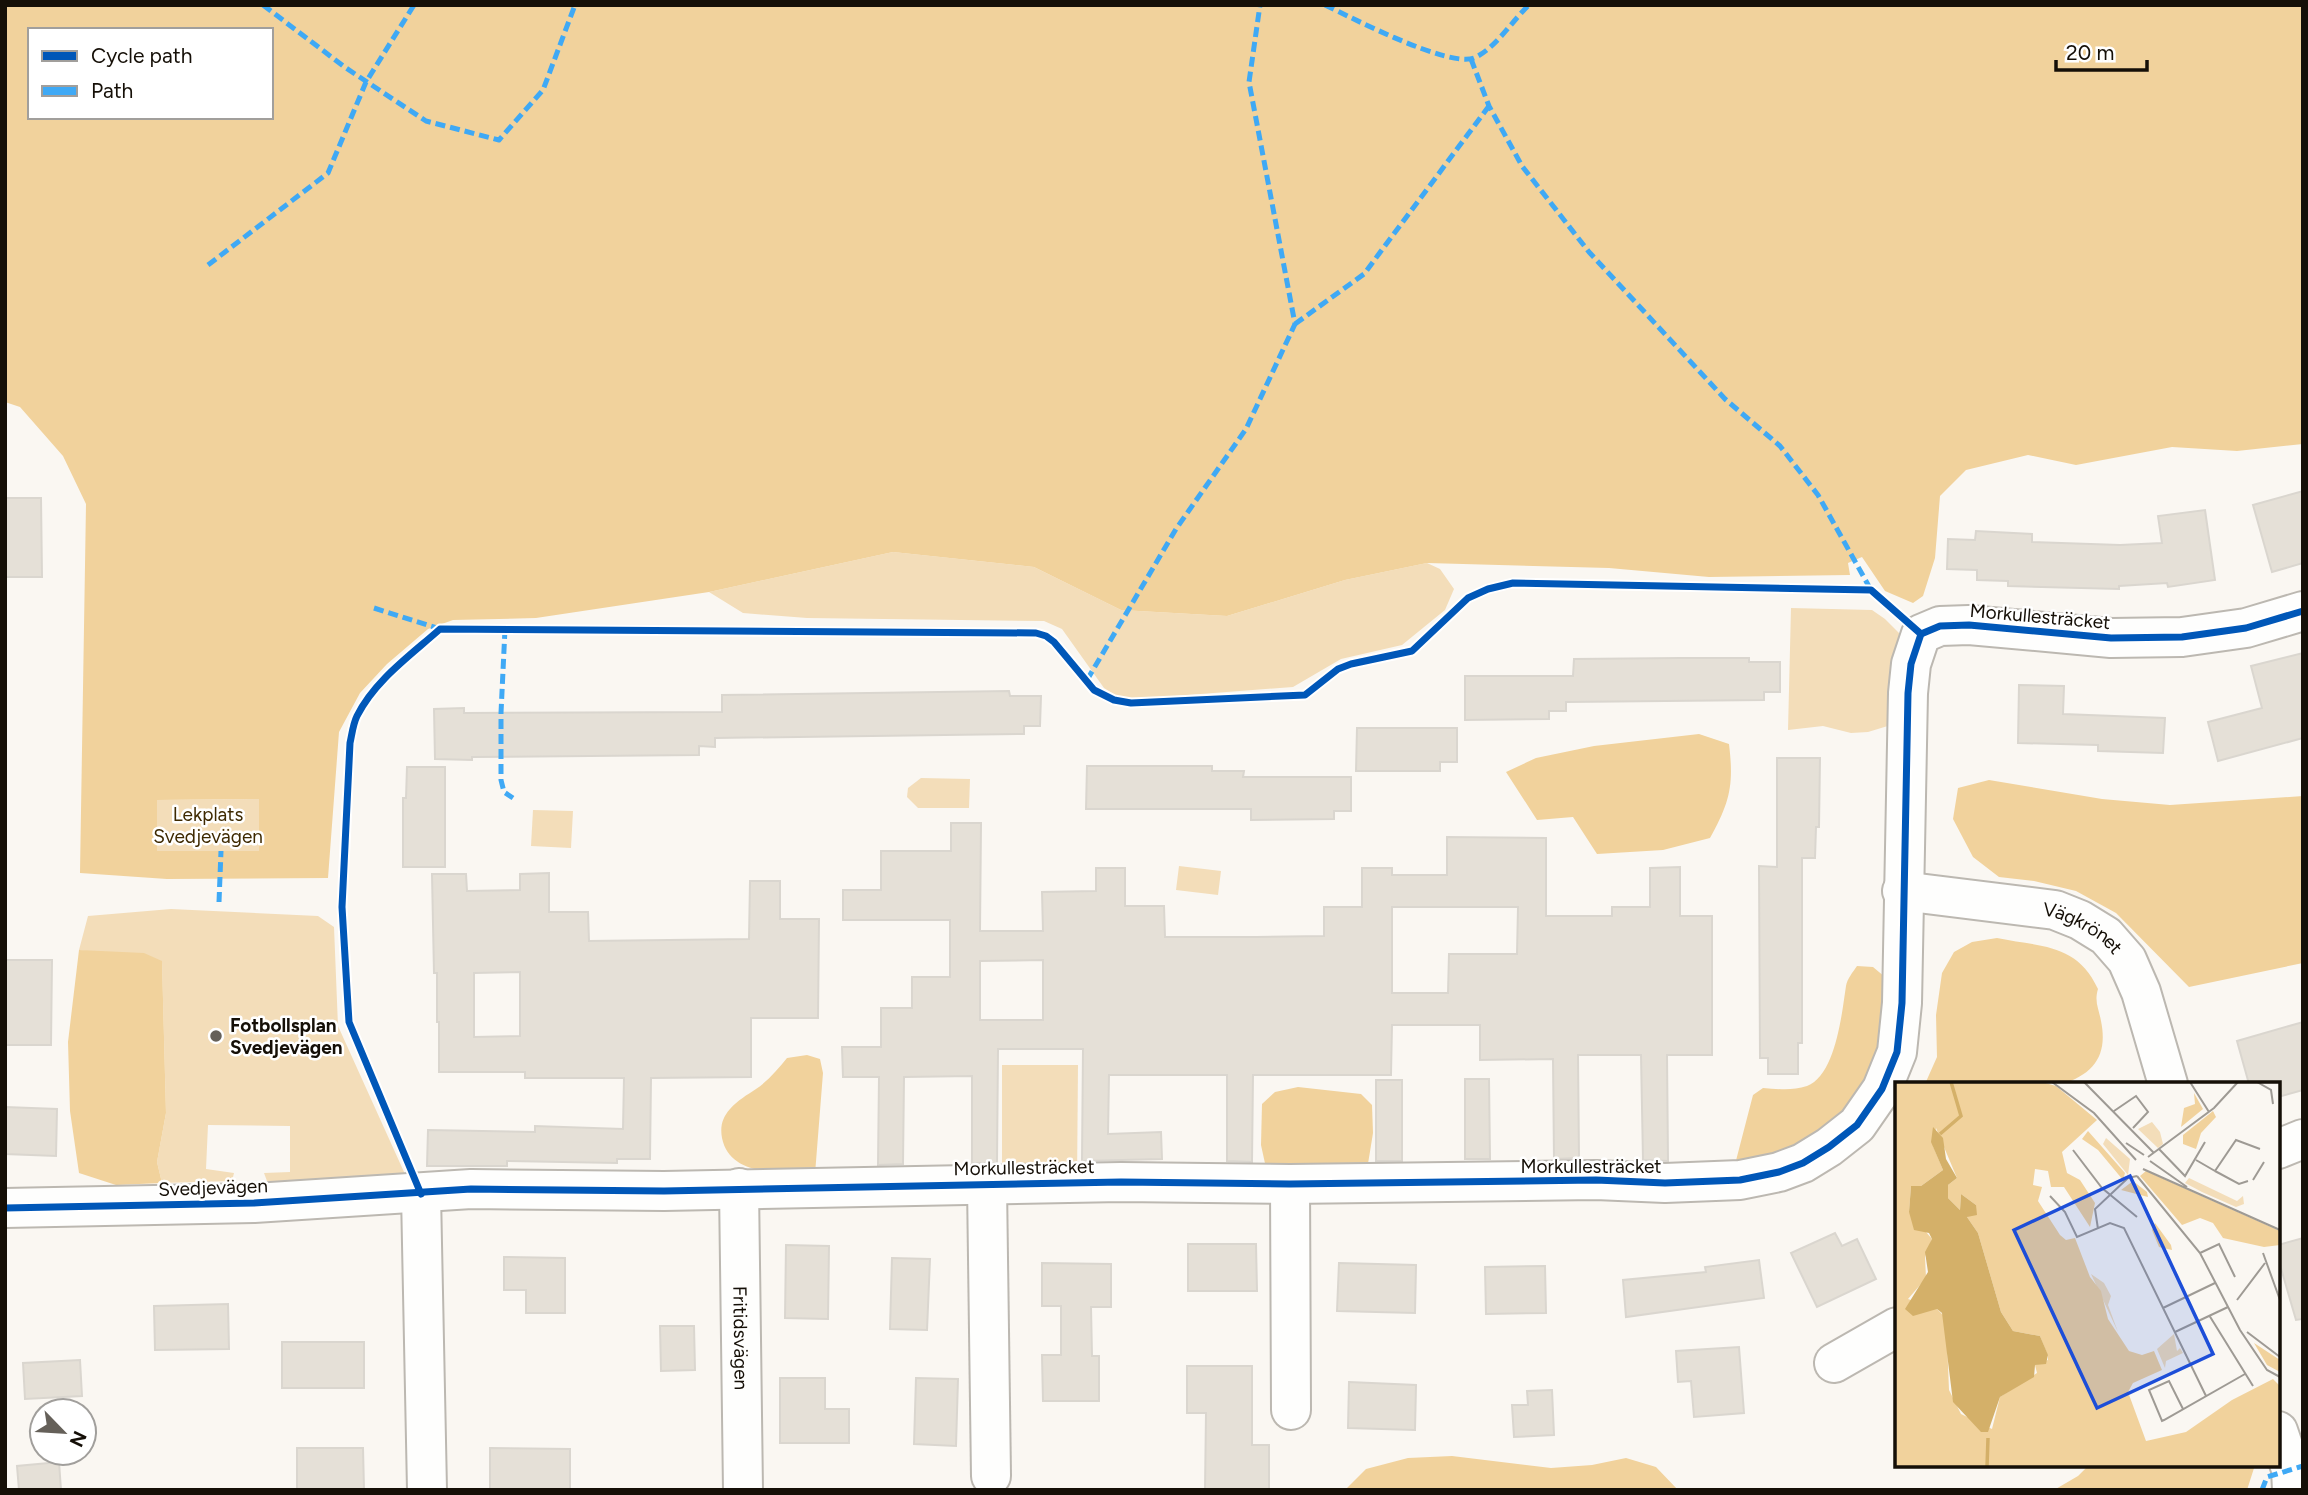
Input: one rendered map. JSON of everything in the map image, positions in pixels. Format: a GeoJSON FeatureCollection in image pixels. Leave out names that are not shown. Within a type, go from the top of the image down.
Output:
{"type":"FeatureCollection","features":[{"type":"Feature","properties":{"kind":"street","name":"Morkullesträcket"},"geometry":{"type":"LineString","coordinates":[[421,1194],[471,1189],[664,1191],[1121,1182],[1665,1183],[1740,1180],[1779,1172],[1803,1163],[1857,1125],[1882,1088],[1897,1052],[1902,1003],[1902,891],[1908,692],[1911,664],[1922,634],[1940,626],[1969,625],[2111,638],[2182,637],[2246,628],[2303,611]]}},
{"type":"Feature","properties":{"kind":"street","name":"Vägkrönet"},"geometry":{"type":"LineString","coordinates":[[1902,891],[2054,910],[2080,920],[2106,936],[2127,960],[2141,992],[2167,1082]]}},
{"type":"Feature","properties":{"kind":"street"},"geometry":{"type":"LineString","coordinates":[[2280,1148],[2303,1139]]}},
{"type":"Feature","properties":{"kind":"street"},"geometry":{"type":"LineString","coordinates":[[1290,1184],[1291,1410]]}},
{"type":"Feature","properties":{"kind":"street","name":"Morkullesträcket"},"geometry":{"type":"LineString","coordinates":[[987,1185],[990,1476]]}},
{"type":"Feature","properties":{"kind":"street","name":"Fritidsvägen"},"geometry":{"type":"LineString","coordinates":[[739,1188],[743,1490]]}},
{"type":"Feature","properties":{"kind":"street"},"geometry":{"type":"LineString","coordinates":[[421,1194],[427,1490]]}},
{"type":"Feature","properties":{"kind":"street","name":"Svedjevägen"},"geometry":{"type":"LineString","coordinates":[[5,1208],[254,1203],[421,1194]]}},
{"type":"Feature","properties":{"kind":"street"},"geometry":{"type":"LineString","coordinates":[[1835,1363],[1895,1328]]}},
{"type":"Feature","properties":{"kind":"street"},"geometry":{"type":"LineString","coordinates":[[2280,1437],[2291,1469],[2292,1490]]}},
{"type":"Feature","properties":{"kind":"green space"},"geometry":{"type":"Polygon","coordinates":[[[893,552],[1034,567],[1121,610],[1227,616],[1345,580],[1427,563],[1440,569],[1454,589],[1445,610],[1402,645],[1341,659],[1293,687],[1123,700],[1104,688],[1062,629],[1044,621],[807,618],[743,613],[709,592],[893,552]]]}},
{"type":"Feature","properties":{"kind":"green space"},"geometry":{"type":"Polygon","coordinates":[[[1791,608],[1872,610],[1905,639],[1891,725],[1868,732],[1851,733],[1823,726],[1788,730],[1791,608]]]}},
{"type":"Feature","properties":{"kind":"green space"},"geometry":{"type":"Polygon","coordinates":[[[921,778],[970,779],[969,808],[918,808],[907,797],[908,788],[921,778]]]}},
{"type":"Feature","properties":{"kind":"green space","name":"Lekplats Svedjevägen"},"geometry":{"type":"Polygon","coordinates":[[[259,799],[259,851],[157,851],[157,800],[259,799]]]}},
{"type":"Feature","properties":{"kind":"green space"},"geometry":{"type":"Polygon","coordinates":[[[533,810],[573,811],[571,848],[531,846],[533,810]]]}},
{"type":"Feature","properties":{"kind":"green space"},"geometry":{"type":"Polygon","coordinates":[[[1179,866],[1221,871],[1218,895],[1176,890],[1179,866]]]}},
{"type":"Feature","properties":{"kind":"green space"},"geometry":{"type":"Polygon","coordinates":[[[171,909],[318,916],[334,927],[338,1026],[409,1183],[267,1181],[264,1173],[290,1172],[290,1126],[208,1125],[206,1169],[234,1173],[232,1181],[162,1183],[157,1162],[166,1113],[162,962],[79,950],[88,916],[171,909]]]}},
{"type":"Feature","properties":{"kind":"green space"},"geometry":{"type":"Polygon","coordinates":[[[1002,1065],[1078,1065],[1077,1183],[1002,1183],[1002,1065]]]}},
{"type":"Feature","properties":{"kind":"shaded area"},"geometry":{"type":"Polygon","coordinates":[[[5,5],[2303,5],[2303,444],[2237,451],[2172,447],[2076,465],[2028,455],[1966,470],[1940,496],[1935,558],[1923,596],[1913,603],[1885,591],[1862,557],[1848,563],[1850,575],[1709,577],[1609,568],[1427,563],[1345,580],[1227,616],[1121,610],[1034,567],[893,552],[709,592],[536,618],[453,620],[428,629],[387,664],[360,693],[339,732],[328,878],[167,879],[80,873],[86,504],[63,456],[20,407],[5,402],[5,5]],[[259,799],[157,800],[157,851],[259,851],[259,799]]]}},
{"type":"Feature","properties":{"kind":"shaded area"},"geometry":{"type":"Polygon","coordinates":[[[1699,734],[1729,744],[1731,771],[1726,803],[1710,838],[1663,850],[1597,854],[1573,817],[1537,820],[1506,772],[1536,758],[1594,746],[1699,734]]]}},
{"type":"Feature","properties":{"kind":"shaded area"},"geometry":{"type":"Polygon","coordinates":[[[1989,780],[2102,799],[2170,805],[2303,796],[2303,963],[2189,987],[2116,913],[2076,891],[2034,881],[1999,877],[1973,857],[1953,819],[1958,788],[1989,780]]]}},
{"type":"Feature","properties":{"kind":"shaded area"},"geometry":{"type":"Polygon","coordinates":[[[1997,938],[2042,946],[2068,955],[2079,963],[2098,989],[2097,1002],[2103,1033],[2100,1053],[2090,1069],[2068,1082],[1926,1082],[1937,1057],[1936,1015],[1942,973],[1954,952],[1972,942],[1997,938]]]}},
{"type":"Feature","properties":{"kind":"shaded area"},"geometry":{"type":"Polygon","coordinates":[[[79,950],[144,953],[162,961],[166,1113],[157,1162],[162,1183],[116,1185],[79,1173],[70,1111],[68,1042],[79,950]]]}},
{"type":"Feature","properties":{"kind":"shaded area"},"geometry":{"type":"Polygon","coordinates":[[[1857,966],[1873,967],[1885,977],[1880,1057],[1839,1134],[1732,1176],[1753,1095],[1763,1088],[1790,1089],[1807,1086],[1817,1080],[1825,1069],[1836,1042],[1847,983],[1857,966]]]}},
{"type":"Feature","properties":{"kind":"shaded area"},"geometry":{"type":"Polygon","coordinates":[[[807,1055],[820,1059],[823,1073],[815,1174],[760,1170],[736,1160],[727,1151],[722,1138],[722,1123],[727,1112],[765,1082],[787,1058],[807,1055]]]}},
{"type":"Feature","properties":{"kind":"shaded area"},"geometry":{"type":"Polygon","coordinates":[[[1298,1087],[1361,1094],[1372,1105],[1373,1133],[1366,1176],[1266,1168],[1261,1145],[1262,1104],[1275,1092],[1298,1087]]]}},
{"type":"Feature","properties":{"kind":"shaded area"},"geometry":{"type":"Polygon","coordinates":[[[1452,1456],[1551,1468],[1592,1465],[1626,1458],[1656,1467],[1678,1490],[1345,1490],[1366,1469],[1408,1458],[1452,1456]]]}},
{"type":"Feature","properties":{"kind":"shaded area"},"geometry":{"type":"Polygon","coordinates":[[[2087,1467],[2254,1467],[2247,1490],[2054,1490],[2078,1476],[2087,1467]]]}},
{"type":"Feature","properties":{"kind":"building"},"geometry":{"type":"Polygon","coordinates":[[[2303,491],[2303,563],[2272,572],[2253,505],[2303,491]]]}},
{"type":"Feature","properties":{"kind":"building"},"geometry":{"type":"Polygon","coordinates":[[[5,498],[41,498],[42,577],[5,577],[5,498]]]}},
{"type":"Feature","properties":{"kind":"building"},"geometry":{"type":"Polygon","coordinates":[[[2205,510],[2215,580],[2168,587],[2167,583],[2119,586],[2119,589],[2008,586],[2008,581],[1977,580],[1977,570],[1947,569],[1948,539],[1975,540],[1976,531],[2032,534],[2032,542],[2120,545],[2162,543],[2158,516],[2205,510]]]}},
{"type":"Feature","properties":{"kind":"building"},"geometry":{"type":"Polygon","coordinates":[[[2303,653],[2303,738],[2218,761],[2208,722],[2262,708],[2251,666],[2303,653]]]}},
{"type":"Feature","properties":{"kind":"building"},"geometry":{"type":"Polygon","coordinates":[[[1749,658],[1749,662],[1780,662],[1780,692],[1764,692],[1764,700],[1566,702],[1566,711],[1549,711],[1549,719],[1465,720],[1465,676],[1573,676],[1574,659],[1749,658]]]}},
{"type":"Feature","properties":{"kind":"building"},"geometry":{"type":"Polygon","coordinates":[[[2019,685],[2064,686],[2063,714],[2165,718],[2163,753],[2098,751],[2098,745],[2018,743],[2019,685]]]}},
{"type":"Feature","properties":{"kind":"building"},"geometry":{"type":"Polygon","coordinates":[[[1009,691],[1010,696],[1041,696],[1040,726],[1024,726],[1024,734],[715,738],[715,747],[699,746],[699,755],[435,759],[434,709],[464,708],[464,713],[722,712],[722,695],[1009,691]]]}},
{"type":"Feature","properties":{"kind":"building"},"geometry":{"type":"Polygon","coordinates":[[[1357,728],[1457,728],[1457,762],[1440,762],[1440,771],[1356,771],[1357,728]]]}},
{"type":"Feature","properties":{"kind":"building"},"geometry":{"type":"Polygon","coordinates":[[[1777,758],[1820,758],[1819,827],[1816,827],[1815,858],[1802,858],[1802,1043],[1798,1043],[1798,1074],[1768,1074],[1768,1058],[1760,1058],[1759,866],[1777,867],[1777,758]]]}},
{"type":"Feature","properties":{"kind":"building"},"geometry":{"type":"Polygon","coordinates":[[[1087,766],[1212,766],[1212,771],[1244,771],[1243,777],[1351,777],[1351,811],[1334,811],[1334,819],[1251,820],[1251,809],[1086,809],[1087,766]]]}},
{"type":"Feature","properties":{"kind":"building"},"geometry":{"type":"Polygon","coordinates":[[[407,767],[445,767],[445,867],[403,867],[403,798],[406,798],[407,767]]]}},
{"type":"Feature","properties":{"kind":"building"},"geometry":{"type":"Polygon","coordinates":[[[951,823],[981,823],[980,931],[1043,931],[1042,892],[1096,891],[1096,868],[1125,868],[1125,906],[1164,906],[1165,937],[1324,936],[1324,907],[1362,907],[1362,868],[1392,868],[1392,875],[1447,875],[1447,837],[1546,838],[1546,916],[1612,916],[1612,907],[1650,907],[1650,868],[1680,867],[1680,916],[1712,916],[1712,1055],[1667,1055],[1668,1161],[1643,1160],[1641,1055],[1578,1055],[1579,1158],[1554,1159],[1553,1059],[1480,1060],[1480,1025],[1392,1025],[1391,1075],[1253,1075],[1252,1162],[1227,1161],[1227,1075],[1109,1075],[1108,1134],[1161,1132],[1162,1159],[1082,1161],[1083,1049],[998,1049],[997,1163],[972,1163],[972,1076],[904,1077],[903,1164],[878,1165],[879,1077],[843,1077],[842,1047],[881,1047],[881,1008],[912,1008],[912,977],[950,977],[950,920],[843,920],[843,890],[881,890],[881,851],[951,851],[951,823]],[[1392,907],[1392,993],[1448,993],[1449,954],[1517,954],[1518,907],[1392,907]],[[1043,960],[980,961],[980,1020],[1043,1020],[1043,960]]]}},
{"type":"Feature","properties":{"kind":"building"},"geometry":{"type":"Polygon","coordinates":[[[549,873],[549,912],[588,912],[589,941],[749,939],[750,881],[780,881],[780,919],[819,919],[818,1018],[751,1018],[751,1077],[651,1078],[650,1159],[617,1159],[617,1163],[507,1161],[507,1166],[427,1166],[428,1130],[535,1132],[535,1126],[623,1129],[624,1078],[525,1078],[525,1072],[439,1072],[432,874],[466,874],[467,891],[520,890],[520,874],[549,873]],[[520,972],[474,973],[474,1037],[520,1036],[520,972]]]}},
{"type":"Feature","properties":{"kind":"building"},"geometry":{"type":"Polygon","coordinates":[[[5,960],[52,960],[51,1045],[5,1045],[5,960]]]}},
{"type":"Feature","properties":{"kind":"building"},"geometry":{"type":"Polygon","coordinates":[[[2303,1022],[2303,1090],[2280,1096],[2280,1082],[2248,1082],[2237,1041],[2303,1022]]]}},
{"type":"Feature","properties":{"kind":"building"},"geometry":{"type":"Polygon","coordinates":[[[1465,1079],[1489,1079],[1490,1159],[1465,1159],[1465,1079]]]}},
{"type":"Feature","properties":{"kind":"building"},"geometry":{"type":"Polygon","coordinates":[[[1376,1080],[1402,1080],[1402,1161],[1376,1161],[1376,1080]]]}},
{"type":"Feature","properties":{"kind":"building"},"geometry":{"type":"Polygon","coordinates":[[[5,1107],[57,1109],[56,1156],[5,1154],[5,1107]]]}},
{"type":"Feature","properties":{"kind":"building"},"geometry":{"type":"Polygon","coordinates":[[[1835,1233],[1842,1246],[1857,1239],[1876,1279],[1817,1307],[1791,1253],[1835,1233]]]}},
{"type":"Feature","properties":{"kind":"building"},"geometry":{"type":"Polygon","coordinates":[[[2303,1238],[2303,1319],[2296,1320],[2280,1265],[2280,1244],[2303,1238]]]}},
{"type":"Feature","properties":{"kind":"building"},"geometry":{"type":"Polygon","coordinates":[[[1188,1244],[1256,1244],[1257,1291],[1188,1291],[1188,1244]]]}},
{"type":"Feature","properties":{"kind":"building"},"geometry":{"type":"Polygon","coordinates":[[[786,1245],[829,1246],[828,1319],[785,1318],[786,1245]]]}},
{"type":"Feature","properties":{"kind":"building"},"geometry":{"type":"Polygon","coordinates":[[[504,1257],[565,1258],[565,1313],[526,1313],[526,1290],[504,1290],[504,1257]]]}},
{"type":"Feature","properties":{"kind":"building"},"geometry":{"type":"Polygon","coordinates":[[[892,1258],[930,1259],[927,1330],[890,1329],[892,1258]]]}},
{"type":"Feature","properties":{"kind":"building"},"geometry":{"type":"Polygon","coordinates":[[[1759,1260],[1764,1298],[1626,1317],[1623,1280],[1706,1272],[1705,1267],[1759,1260]]]}},
{"type":"Feature","properties":{"kind":"building"},"geometry":{"type":"Polygon","coordinates":[[[1042,1263],[1111,1264],[1111,1307],[1091,1307],[1092,1356],[1099,1356],[1099,1401],[1043,1401],[1042,1355],[1061,1355],[1061,1306],[1042,1306],[1042,1263]]]}},
{"type":"Feature","properties":{"kind":"building"},"geometry":{"type":"Polygon","coordinates":[[[1339,1263],[1416,1265],[1415,1313],[1337,1311],[1339,1263]]]}},
{"type":"Feature","properties":{"kind":"building"},"geometry":{"type":"Polygon","coordinates":[[[1545,1266],[1546,1313],[1486,1314],[1485,1267],[1545,1266]]]}},
{"type":"Feature","properties":{"kind":"building"},"geometry":{"type":"Polygon","coordinates":[[[228,1304],[229,1349],[155,1350],[154,1306],[228,1304]]]}},
{"type":"Feature","properties":{"kind":"building"},"geometry":{"type":"Polygon","coordinates":[[[660,1326],[694,1326],[695,1370],[661,1371],[660,1326]]]}},
{"type":"Feature","properties":{"kind":"building"},"geometry":{"type":"Polygon","coordinates":[[[282,1342],[364,1342],[364,1388],[282,1388],[282,1342]]]}},
{"type":"Feature","properties":{"kind":"building"},"geometry":{"type":"Polygon","coordinates":[[[1739,1347],[1744,1413],[1694,1417],[1691,1381],[1678,1382],[1676,1351],[1739,1347]]]}},
{"type":"Feature","properties":{"kind":"building"},"geometry":{"type":"Polygon","coordinates":[[[80,1360],[82,1396],[25,1399],[23,1363],[80,1360]]]}},
{"type":"Feature","properties":{"kind":"building"},"geometry":{"type":"Polygon","coordinates":[[[1187,1366],[1252,1366],[1252,1445],[1269,1445],[1269,1490],[1205,1490],[1206,1413],[1187,1413],[1187,1366]]]}},
{"type":"Feature","properties":{"kind":"building"},"geometry":{"type":"Polygon","coordinates":[[[780,1378],[825,1378],[825,1409],[849,1409],[849,1443],[780,1443],[780,1378]]]}},
{"type":"Feature","properties":{"kind":"building"},"geometry":{"type":"Polygon","coordinates":[[[916,1378],[958,1379],[956,1446],[914,1444],[916,1378]]]}},
{"type":"Feature","properties":{"kind":"building"},"geometry":{"type":"Polygon","coordinates":[[[1349,1382],[1416,1385],[1415,1430],[1348,1428],[1349,1382]]]}},
{"type":"Feature","properties":{"kind":"building"},"geometry":{"type":"Polygon","coordinates":[[[1552,1390],[1554,1435],[1514,1437],[1512,1405],[1528,1405],[1527,1391],[1552,1390]]]}},
{"type":"Feature","properties":{"kind":"building"},"geometry":{"type":"Polygon","coordinates":[[[297,1448],[363,1448],[364,1490],[297,1490],[297,1448]]]}},
{"type":"Feature","properties":{"kind":"building"},"geometry":{"type":"Polygon","coordinates":[[[490,1448],[570,1449],[570,1490],[490,1490],[490,1448]]]}},
{"type":"Feature","properties":{"kind":"building"},"geometry":{"type":"Polygon","coordinates":[[[17,1466],[59,1467],[61,1490],[19,1490],[17,1466]]]}},
{"type":"Feature","properties":{"kind":"marked path"},"geometry":{"type":"LineString","coordinates":[[263,5],[346,68],[426,121],[499,140],[543,90],[575,5]]}},
{"type":"Feature","properties":{"kind":"marked path"},"geometry":{"type":"LineString","coordinates":[[208,265],[328,173],[366,82],[414,5]]}},
{"type":"Feature","properties":{"kind":"marked path"},"geometry":{"type":"LineString","coordinates":[[1087,680],[1176,529],[1246,429],[1295,324],[1249,82],[1260,5]]}},
{"type":"Feature","properties":{"kind":"marked path"},"geometry":{"type":"LineString","coordinates":[[1325,5],[1400,40],[1444,56],[1462,59],[1482,54],[1529,5]]}},
{"type":"Feature","properties":{"kind":"marked path"},"geometry":{"type":"LineString","coordinates":[[1471,59],[1489,106],[1522,166],[1589,252],[1725,399],[1780,446],[1818,495],[1871,590]]}},
{"type":"Feature","properties":{"kind":"marked path"},"geometry":{"type":"LineString","coordinates":[[1295,324],[1364,274],[1489,106]]}},
{"type":"Feature","properties":{"kind":"marked path"},"geometry":{"type":"LineString","coordinates":[[374,608],[440,629]]}},
{"type":"Feature","properties":{"kind":"marked path"},"geometry":{"type":"LineString","coordinates":[[505,629],[501,780],[504,792],[513,798]]}},
{"type":"Feature","properties":{"kind":"marked path"},"geometry":{"type":"LineString","coordinates":[[219,902],[221,851]]}},
{"type":"Feature","properties":{"kind":"marked path"},"geometry":{"type":"LineString","coordinates":[[2262,1490],[2267,1477],[2303,1466]]}},
{"type":"Feature","properties":{"kind":"cycle path"},"geometry":{"type":"LineString","coordinates":[[421,1194],[349,1022],[342,907],[350,743],[356,719],[373,691],[440,629],[1036,633],[1054,642],[1094,690],[1114,700],[1131,703],[1305,695],[1338,669],[1412,651],[1468,598],[1488,589],[1513,583],[1871,590],[1921,634]]}},
{"type":"Feature","properties":{"kind":"cycle path"},"geometry":{"type":"LineString","coordinates":[[5,1208],[254,1203],[471,1189],[664,1191],[1121,1182],[1290,1184],[1596,1180],[1665,1183],[1740,1180],[1779,1172],[1803,1163],[1857,1125],[1882,1089],[1897,1052],[1902,1003],[1908,693],[1911,664],[1921,634],[1940,626],[1969,625],[2111,638],[2182,637],[2246,628],[2303,611]]}},
{"type":"Feature","properties":{"kind":"place","name":"Fotbollsplan Svedjevägen"},"geometry":{"type":"Point","coordinates":[216,1036]}}]}
